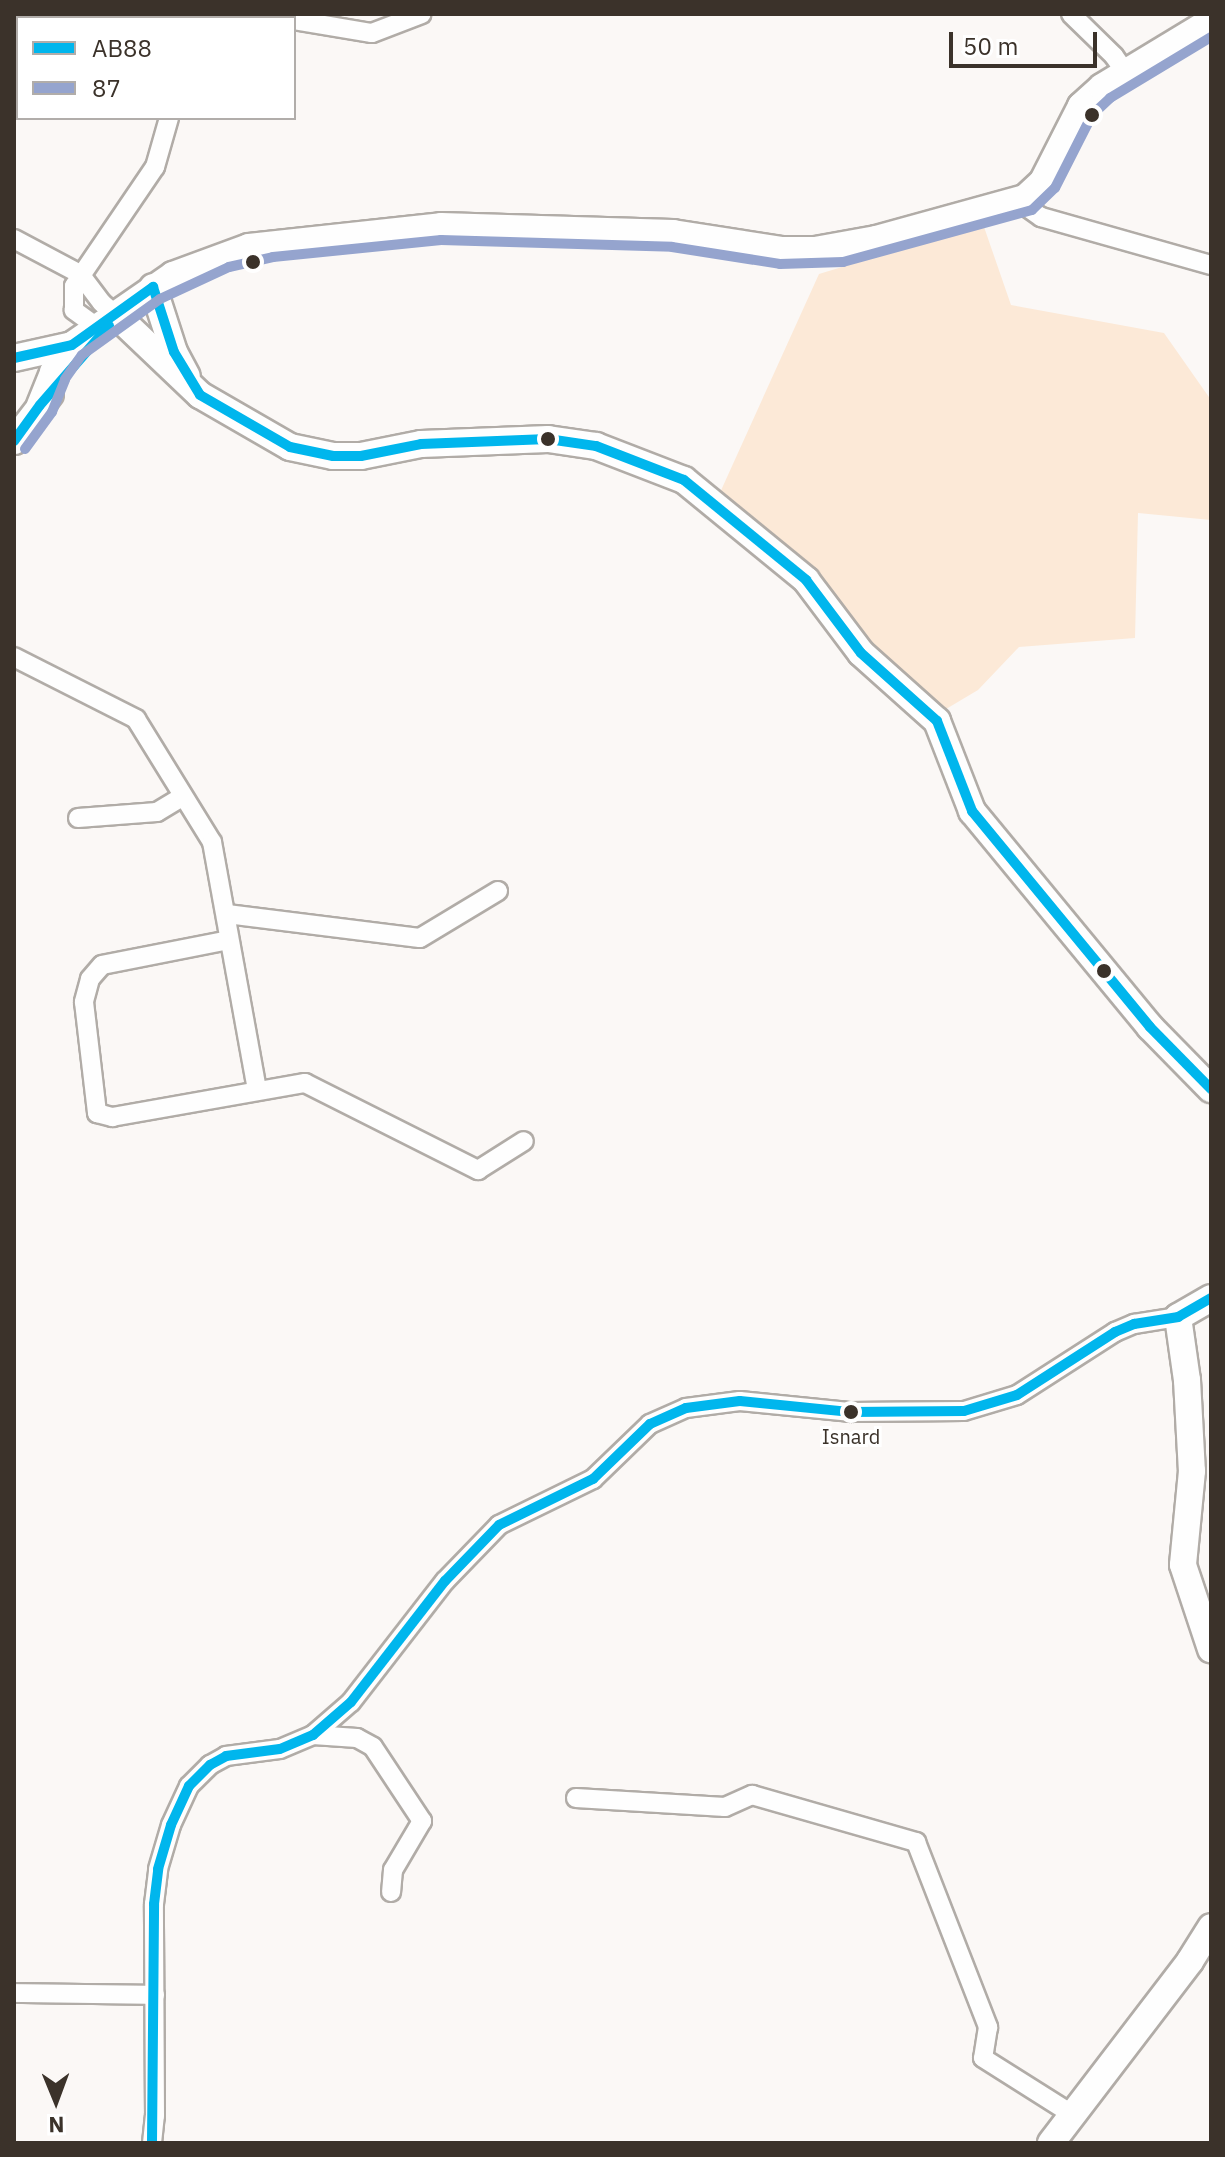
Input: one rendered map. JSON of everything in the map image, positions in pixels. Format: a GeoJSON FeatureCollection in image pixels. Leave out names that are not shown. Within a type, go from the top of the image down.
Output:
{"type":"FeatureCollection","features":[{"type":"Feature","properties":{"kind":"street"},"geometry":{"type":"LineString","coordinates":[[296,20],[372,33],[422,14]]}},
{"type":"Feature","properties":{"kind":"street"},"geometry":{"type":"LineString","coordinates":[[1071,14],[1114,56],[1125,72]]}},
{"type":"Feature","properties":{"kind":"street"},"geometry":{"type":"LineString","coordinates":[[14,441],[66,362],[107,323],[153,287],[196,264],[249,247],[380,230],[441,226],[673,233],[781,250],[815,250],[876,239],[1025,198],[1043,181],[1081,106],[1102,87],[1211,21]]}},
{"type":"Feature","properties":{"kind":"street"},"geometry":{"type":"LineString","coordinates":[[168,120],[155,167],[74,286],[74,310],[107,323],[200,395],[290,447],[333,456],[361,456],[421,444],[548,439],[596,446],[684,480],[806,580],[861,653],[937,721],[972,811],[1150,1027],[1211,1089]]}},
{"type":"Feature","properties":{"kind":"street"},"geometry":{"type":"LineString","coordinates":[[1025,198],[1028,208],[1041,217],[1211,265]]}},
{"type":"Feature","properties":{"kind":"street"},"geometry":{"type":"LineString","coordinates":[[14,239],[80,274],[102,303],[107,323]]}},
{"type":"Feature","properties":{"kind":"street"},"geometry":{"type":"LineString","coordinates":[[153,287],[174,352],[200,395]]}},
{"type":"Feature","properties":{"kind":"street"},"geometry":{"type":"LineString","coordinates":[[14,358],[66,362]]}},
{"type":"Feature","properties":{"kind":"street"},"geometry":{"type":"LineString","coordinates":[[14,365],[66,362]]}},
{"type":"Feature","properties":{"kind":"street"},"geometry":{"type":"LineString","coordinates":[[14,657],[136,719],[212,842],[257,1090]]}},
{"type":"Feature","properties":{"kind":"street"},"geometry":{"type":"LineString","coordinates":[[78,818],[157,812],[182,797]]}},
{"type":"Feature","properties":{"kind":"street"},"geometry":{"type":"LineString","coordinates":[[227,914],[420,938],[498,891]]}},
{"type":"Feature","properties":{"kind":"street"},"geometry":{"type":"LineString","coordinates":[[229,940],[102,965],[90,979],[84,1002],[97,1113],[112,1117],[305,1083],[478,1170],[524,1141]]}},
{"type":"Feature","properties":{"kind":"street"},"geometry":{"type":"LineString","coordinates":[[152,2143],[155,2116],[154,1904],[158,1869],[171,1825],[189,1786],[210,1765],[226,1756],[280,1749],[313,1735],[351,1702],[445,1581],[499,1525],[593,1479],[650,1424],[686,1408],[740,1401],[851,1412],[964,1411],[1017,1395],[1115,1332],[1134,1324],[1178,1317],[1211,1298]]}},
{"type":"Feature","properties":{"kind":"street"},"geometry":{"type":"LineString","coordinates":[[1178,1317],[1187,1380],[1192,1471],[1183,1565],[1211,1649]]}},
{"type":"Feature","properties":{"kind":"street"},"geometry":{"type":"LineString","coordinates":[[313,1735],[357,1738],[373,1747],[422,1821],[393,1870],[391,1892]]}},
{"type":"Feature","properties":{"kind":"street"},"geometry":{"type":"LineString","coordinates":[[576,1798],[725,1807],[752,1795],[916,1842],[988,2027],[983,2058],[1073,2115]]}},
{"type":"Feature","properties":{"kind":"street"},"geometry":{"type":"LineString","coordinates":[[1051,2143],[1190,1961],[1211,1927]]}},
{"type":"Feature","properties":{"kind":"street"},"geometry":{"type":"LineString","coordinates":[[14,1993],[155,1995]]}},
{"type":"Feature","properties":{"kind":"shaded area"},"geometry":{"type":"Polygon","coordinates":[[[983,224],[1011,305],[1164,333],[1211,400],[1211,520],[1138,513],[1135,638],[1019,647],[978,690],[936,715],[718,497],[819,274],[983,224]]]}},
{"type":"Feature","properties":{"kind":"transit line","name":"87"},"geometry":{"type":"LineString","coordinates":[[25,449],[52,412],[65,379],[82,355],[160,299],[229,267],[273,257],[441,240],[672,247],[780,264],[843,262],[1032,210],[1055,188],[1092,115],[1110,98],[1211,37]]}},
{"type":"Feature","properties":{"kind":"transit line","name":"AB88"},"geometry":{"type":"LineString","coordinates":[[14,358],[72,345],[153,287],[174,352],[200,395],[290,447],[333,456],[361,456],[421,444],[548,439],[596,446],[684,480],[806,580],[861,653],[937,721],[972,811],[1150,1027],[1211,1089]]}},
{"type":"Feature","properties":{"kind":"transit line","name":"AB88"},"geometry":{"type":"LineString","coordinates":[[14,441],[40,405],[109,326]]}},
{"type":"Feature","properties":{"kind":"transit line","name":"AB88"},"geometry":{"type":"LineString","coordinates":[[152,2143],[154,1904],[158,1869],[171,1825],[189,1786],[210,1765],[226,1756],[280,1749],[313,1735],[351,1702],[445,1581],[499,1525],[593,1479],[650,1424],[686,1408],[740,1401],[851,1412],[964,1411],[1017,1395],[1115,1332],[1134,1324],[1178,1317],[1211,1298]]}},
{"type":"Feature","properties":{"kind":"place","name":"Isnard"},"geometry":{"type":"Point","coordinates":[851,1412]}}]}
